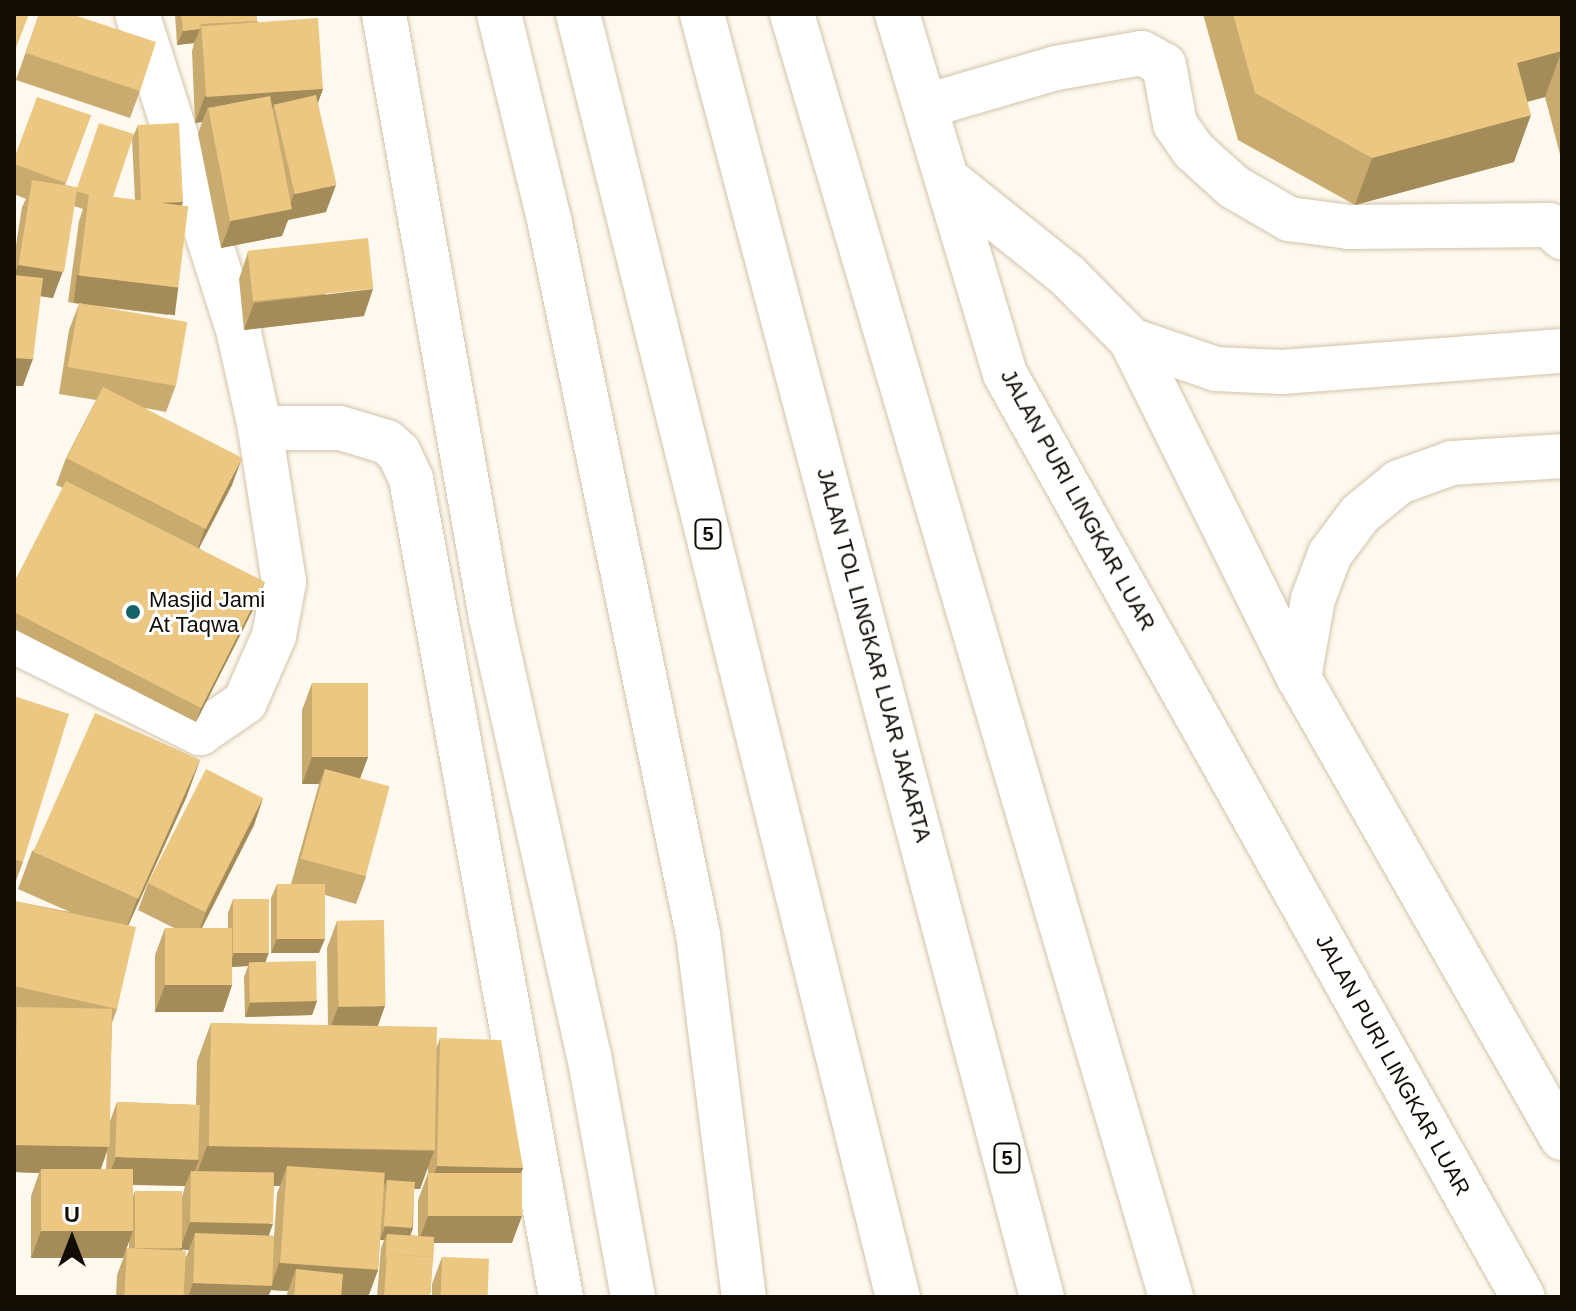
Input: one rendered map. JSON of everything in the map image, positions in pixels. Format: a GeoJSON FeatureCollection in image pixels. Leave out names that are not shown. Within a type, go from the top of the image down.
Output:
{"type":"FeatureCollection","features":[{"type":"Feature","properties":{"kind":"main road"},"geometry":{"type":"LineString","coordinates":[[14,641],[190,732],[213,727],[245,702],[274,636],[284,582],[260,428],[239,333],[137,14]]}},
{"type":"Feature","properties":{"kind":"main road"},"geometry":{"type":"LineString","coordinates":[[384,14],[491,618],[589,1055],[633,1297]]}},
{"type":"Feature","properties":{"kind":"main road"},"geometry":{"type":"LineString","coordinates":[[499,14],[550,224],[698,934],[744,1297]]}},
{"type":"Feature","properties":{"kind":"main road","name":"5"},"geometry":{"type":"LineString","coordinates":[[578,14],[840,1053],[898,1297]]}},
{"type":"Feature","properties":{"kind":"main road","name":"JALAN TOL LINGKAR LUAR JAKARTA"},"geometry":{"type":"LineString","coordinates":[[702,14],[972,1019],[1042,1297]]}},
{"type":"Feature","properties":{"kind":"main road"},"geometry":{"type":"LineString","coordinates":[[792,14],[968,624],[1171,1297]]}},
{"type":"Feature","properties":{"kind":"main road","name":"JALAN PURI LINGKAR LUAR"},"geometry":{"type":"LineString","coordinates":[[897,14],[952,183],[1005,374],[1523,1297]]}},
{"type":"Feature","properties":{"kind":"main road"},"geometry":{"type":"LineString","coordinates":[[926,106],[1056,68],[1142,53],[1164,65],[1175,124],[1194,151],[1234,187],[1289,219],[1349,227],[1549,225],[1562,237]]}},
{"type":"Feature","properties":{"kind":"main road"},"geometry":{"type":"LineString","coordinates":[[952,183],[1067,275],[1131,340],[1299,678],[1562,1138]]}},
{"type":"Feature","properties":{"kind":"main road"},"geometry":{"type":"LineString","coordinates":[[1131,340],[1216,369],[1282,372],[1562,351]]}},
{"type":"Feature","properties":{"kind":"main road"},"geometry":{"type":"LineString","coordinates":[[260,428],[340,428],[387,442],[399,453],[411,479],[561,1297]]}},
{"type":"Feature","properties":{"kind":"main road"},"geometry":{"type":"LineString","coordinates":[[1299,678],[1313,599],[1330,554],[1360,514],[1399,482],[1452,463],[1562,456]]}},
{"type":"Feature","properties":{"kind":"building"},"geometry":{"type":"Polygon","coordinates":[[[14,14],[29,14],[14,53],[14,14]]]}},
{"type":"Feature","properties":{"kind":"building"},"geometry":{"type":"Polygon","coordinates":[[[39,14],[71,14],[156,42],[140,91],[26,53],[39,14]]]}},
{"type":"Feature","properties":{"kind":"building"},"geometry":{"type":"Polygon","coordinates":[[[181,14],[256,14],[257,21],[201,24],[200,29],[183,31],[181,14]]]}},
{"type":"Feature","properties":{"kind":"building"},"geometry":{"type":"Polygon","coordinates":[[[1233,14],[1562,14],[1562,51],[1517,63],[1531,115],[1372,158],[1255,93],[1233,14]]]}},
{"type":"Feature","properties":{"kind":"building"},"geometry":{"type":"Polygon","coordinates":[[[318,18],[323,89],[206,97],[201,26],[318,18]]]}},
{"type":"Feature","properties":{"kind":"building"},"geometry":{"type":"Polygon","coordinates":[[[316,95],[337,185],[295,194],[274,105],[316,95]]]}},
{"type":"Feature","properties":{"kind":"building"},"geometry":{"type":"Polygon","coordinates":[[[270,96],[292,209],[230,221],[208,108],[270,96]]]}},
{"type":"Feature","properties":{"kind":"building"},"geometry":{"type":"Polygon","coordinates":[[[37,97],[91,115],[66,183],[14,164],[37,97]]]}},
{"type":"Feature","properties":{"kind":"building"},"geometry":{"type":"Polygon","coordinates":[[[99,123],[134,134],[113,197],[76,191],[99,123]]]}},
{"type":"Feature","properties":{"kind":"building"},"geometry":{"type":"Polygon","coordinates":[[[179,123],[183,202],[141,201],[138,125],[179,123]]]}},
{"type":"Feature","properties":{"kind":"building"},"geometry":{"type":"Polygon","coordinates":[[[32,180],[77,187],[64,272],[19,265],[32,180]]]}},
{"type":"Feature","properties":{"kind":"building"},"geometry":{"type":"Polygon","coordinates":[[[89,194],[188,206],[178,288],[79,275],[89,194]]]}},
{"type":"Feature","properties":{"kind":"building"},"geometry":{"type":"Polygon","coordinates":[[[368,238],[373,289],[253,301],[248,251],[368,238]]]}},
{"type":"Feature","properties":{"kind":"building"},"geometry":{"type":"Polygon","coordinates":[[[14,275],[43,278],[33,359],[14,358],[14,275]]]}},
{"type":"Feature","properties":{"kind":"building"},"geometry":{"type":"Polygon","coordinates":[[[79,303],[187,322],[176,386],[68,367],[79,303]]]}},
{"type":"Feature","properties":{"kind":"building"},"geometry":{"type":"Polygon","coordinates":[[[103,387],[242,458],[206,529],[67,458],[103,387]]]}},
{"type":"Feature","properties":{"kind":"building","name":"Masjid Jami At Taqwa"},"geometry":{"type":"Polygon","coordinates":[[[66,481],[265,582],[201,708],[14,612],[14,583],[66,481]]]}},
{"type":"Feature","properties":{"kind":"building"},"geometry":{"type":"Polygon","coordinates":[[[312,683],[368,683],[368,757],[312,757],[312,683]]]}},
{"type":"Feature","properties":{"kind":"building"},"geometry":{"type":"Polygon","coordinates":[[[14,696],[69,714],[23,862],[14,859],[14,696]]]}},
{"type":"Feature","properties":{"kind":"building"},"geometry":{"type":"Polygon","coordinates":[[[95,713],[200,760],[138,899],[33,852],[95,713]]]}},
{"type":"Feature","properties":{"kind":"building"},"geometry":{"type":"Polygon","coordinates":[[[206,769],[263,798],[205,912],[148,883],[206,769]]]}},
{"type":"Feature","properties":{"kind":"building"},"geometry":{"type":"Polygon","coordinates":[[[325,769],[390,786],[366,876],[301,859],[325,769]]]}},
{"type":"Feature","properties":{"kind":"building"},"geometry":{"type":"Polygon","coordinates":[[[277,884],[325,884],[325,939],[277,939],[277,884]]]}},
{"type":"Feature","properties":{"kind":"building"},"geometry":{"type":"Polygon","coordinates":[[[233,899],[269,899],[269,953],[233,953],[233,899]]]}},
{"type":"Feature","properties":{"kind":"building"},"geometry":{"type":"Polygon","coordinates":[[[14,901],[136,927],[117,1009],[14,986],[14,901]]]}},
{"type":"Feature","properties":{"kind":"building"},"geometry":{"type":"Polygon","coordinates":[[[384,920],[386,1006],[339,1007],[337,921],[384,920]]]}},
{"type":"Feature","properties":{"kind":"building"},"geometry":{"type":"Polygon","coordinates":[[[165,928],[232,928],[232,985],[165,985],[165,928]]]}},
{"type":"Feature","properties":{"kind":"building"},"geometry":{"type":"Polygon","coordinates":[[[316,961],[317,1001],[250,1002],[249,962],[316,961]]]}},
{"type":"Feature","properties":{"kind":"building"},"geometry":{"type":"Polygon","coordinates":[[[17,1007],[112,1009],[110,1147],[15,1145],[17,1007]]]}},
{"type":"Feature","properties":{"kind":"building"},"geometry":{"type":"Polygon","coordinates":[[[211,1023],[437,1027],[435,1150],[209,1146],[211,1023]]]}},
{"type":"Feature","properties":{"kind":"building"},"geometry":{"type":"Polygon","coordinates":[[[440,1038],[501,1040],[523,1168],[437,1166],[440,1038]]]}},
{"type":"Feature","properties":{"kind":"building"},"geometry":{"type":"Polygon","coordinates":[[[117,1102],[200,1105],[198,1160],[115,1157],[117,1102]]]}},
{"type":"Feature","properties":{"kind":"building"},"geometry":{"type":"Polygon","coordinates":[[[287,1166],[385,1173],[378,1270],[280,1263],[287,1166]]]}},
{"type":"Feature","properties":{"kind":"building"},"geometry":{"type":"Polygon","coordinates":[[[41,1169],[133,1169],[133,1231],[41,1231],[41,1169]]]}},
{"type":"Feature","properties":{"kind":"building"},"geometry":{"type":"Polygon","coordinates":[[[191,1171],[274,1172],[273,1223],[190,1222],[191,1171]]]}},
{"type":"Feature","properties":{"kind":"building"},"geometry":{"type":"Polygon","coordinates":[[[428,1173],[522,1173],[522,1216],[428,1216],[428,1173]]]}},
{"type":"Feature","properties":{"kind":"building"},"geometry":{"type":"Polygon","coordinates":[[[387,1180],[415,1182],[412,1228],[384,1226],[387,1180]]]}},
{"type":"Feature","properties":{"kind":"building"},"geometry":{"type":"Polygon","coordinates":[[[135,1191],[182,1191],[182,1248],[135,1248],[135,1191]]]}},
{"type":"Feature","properties":{"kind":"building"},"geometry":{"type":"Polygon","coordinates":[[[195,1233],[274,1236],[272,1286],[193,1283],[195,1233]]]}},
{"type":"Feature","properties":{"kind":"building"},"geometry":{"type":"Polygon","coordinates":[[[387,1234],[434,1237],[433,1265],[433,1257],[387,1254],[385,1262],[387,1234]]]}},
{"type":"Feature","properties":{"kind":"building"},"geometry":{"type":"Polygon","coordinates":[[[127,1248],[186,1251],[184,1297],[124,1297],[127,1248]]]}},
{"type":"Feature","properties":{"kind":"building"},"geometry":{"type":"Polygon","coordinates":[[[387,1254],[433,1257],[430,1297],[384,1297],[387,1254]]]}},
{"type":"Feature","properties":{"kind":"building"},"geometry":{"type":"Polygon","coordinates":[[[442,1257],[489,1259],[488,1297],[441,1297],[442,1257]]]}},
{"type":"Feature","properties":{"kind":"building"},"geometry":{"type":"Polygon","coordinates":[[[296,1269],[343,1274],[341,1297],[294,1297],[296,1269]]]}},
{"type":"Feature","properties":{"kind":"place","name":"Masjid Jami At Taqwa"},"geometry":{"type":"Point","coordinates":[133,612]}}]}
